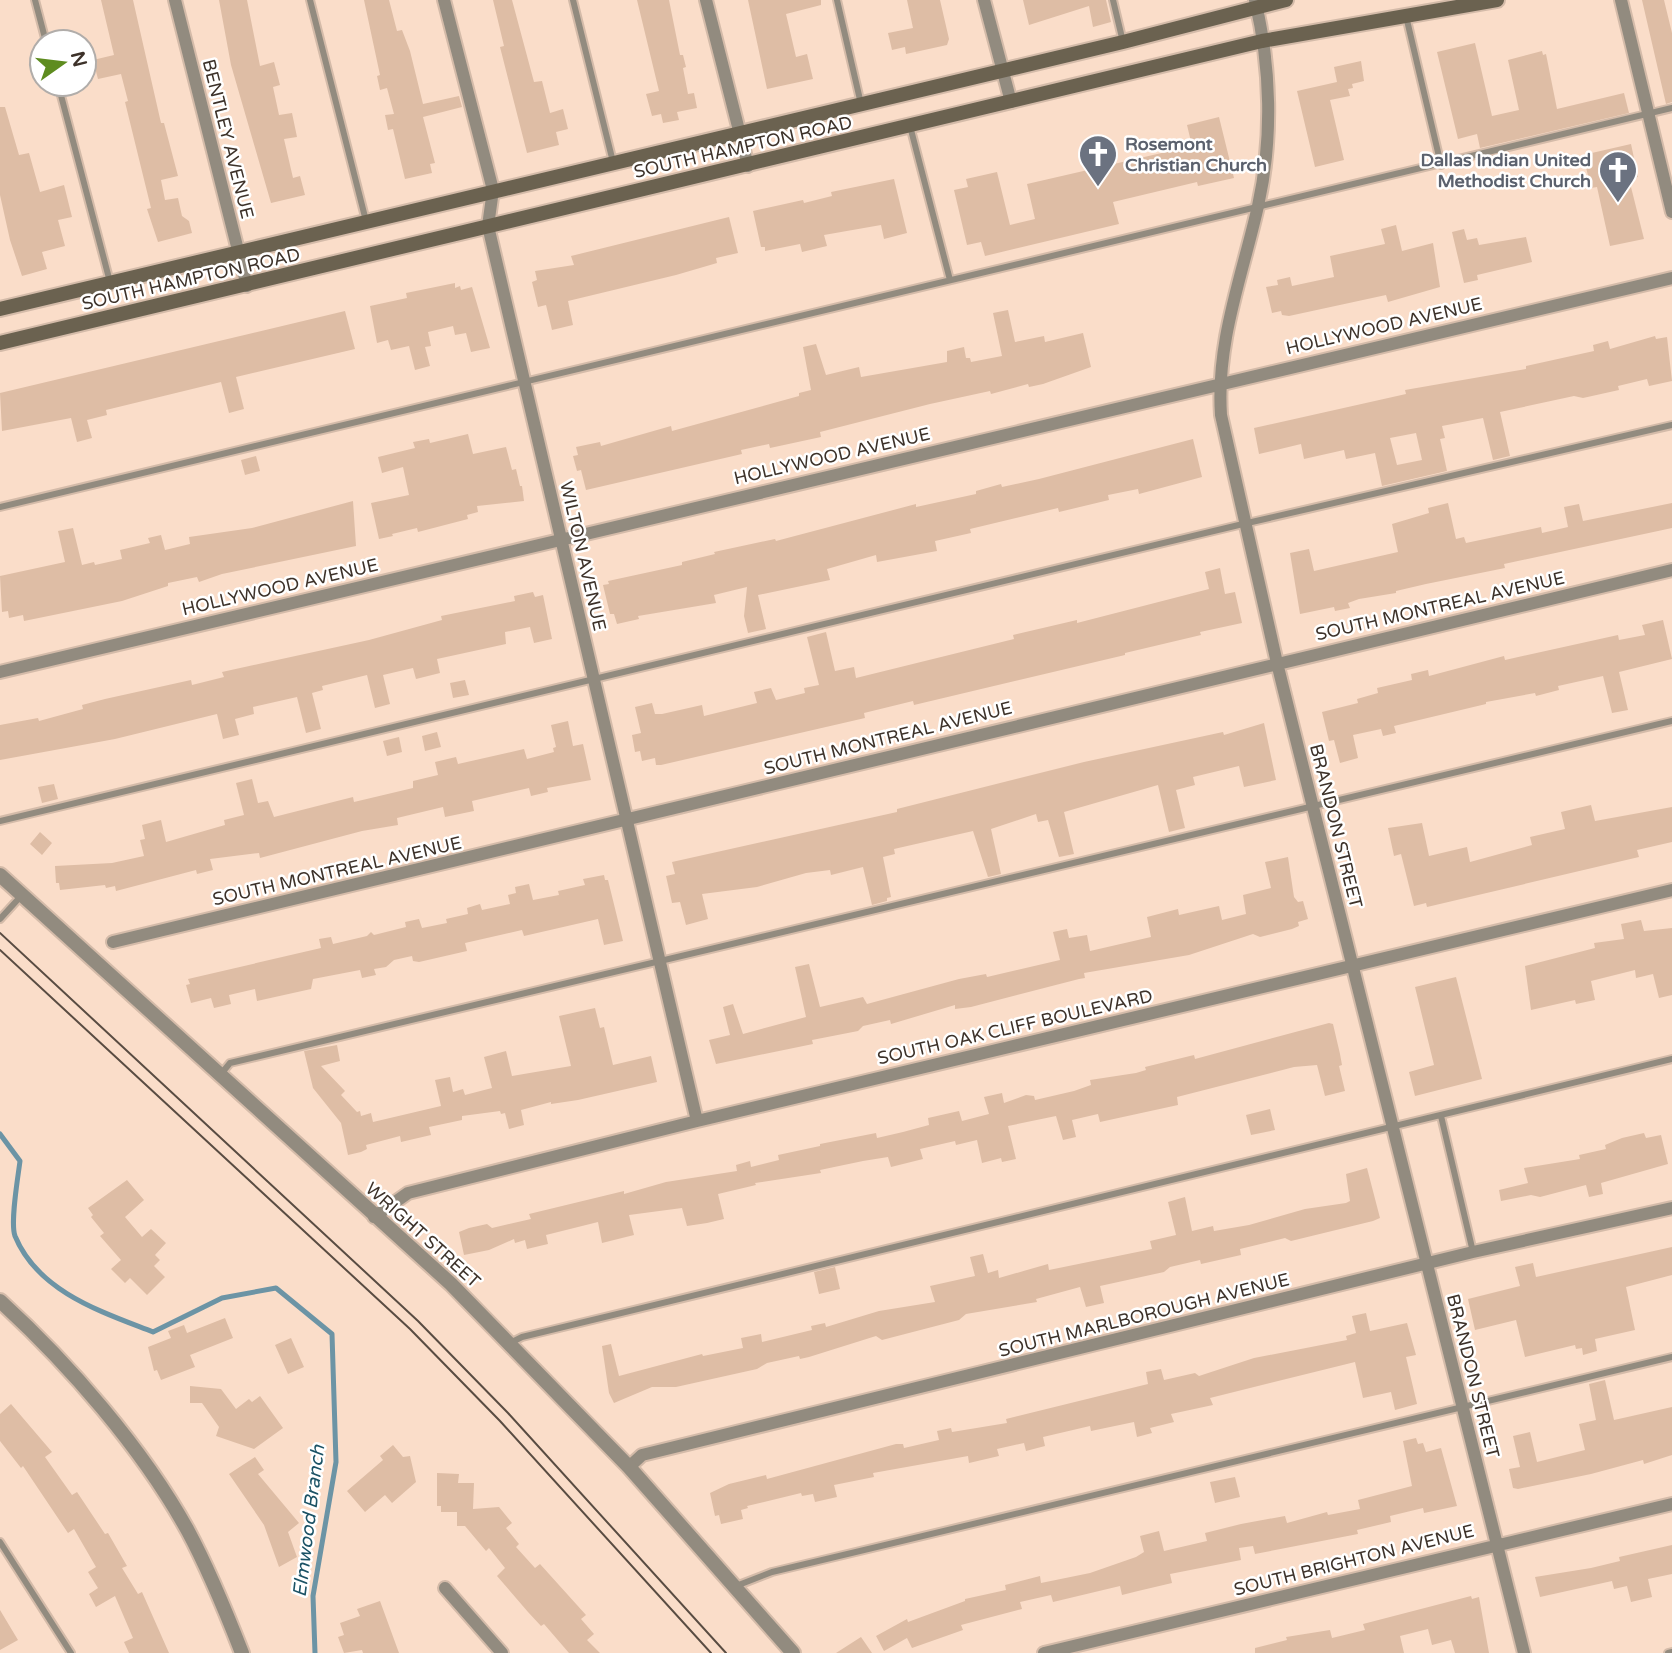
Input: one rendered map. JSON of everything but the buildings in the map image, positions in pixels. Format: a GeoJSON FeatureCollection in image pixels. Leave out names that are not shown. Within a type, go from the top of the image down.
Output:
{"type":"FeatureCollection","features":[{"type":"Feature","properties":{"kind":"main road","name":"SOUTH HAMPTON ROAD"},"geometry":{"type":"LineString","coordinates":[[0,309],[1123,42],[1255,3],[1286,0]]}},
{"type":"Feature","properties":{"kind":"main road","name":"SOUTH HAMPTON ROAD"},"geometry":{"type":"LineString","coordinates":[[0,343],[1262,41],[1497,0]]}},
{"type":"Feature","properties":{"kind":"street","name":"BENTLEY AVENUE"},"geometry":{"type":"LineString","coordinates":[[175,0],[247,286]]}},
{"type":"Feature","properties":{"kind":"street","name":"WILTON AVENUE"},"geometry":{"type":"LineString","coordinates":[[444,0],[493,190],[488,226],[697,1121]]}},
{"type":"Feature","properties":{"kind":"street"},"geometry":{"type":"LineString","coordinates":[[706,0],[748,166]]}},
{"type":"Feature","properties":{"kind":"street"},"geometry":{"type":"LineString","coordinates":[[984,0],[1011,102]]}},
{"type":"Feature","properties":{"kind":"street"},"geometry":{"type":"LineString","coordinates":[[1621,0],[1672,212]]}},
{"type":"Feature","properties":{"kind":"street","name":"BRANDON STREET"},"geometry":{"type":"LineString","coordinates":[[1255,3],[1268,92],[1266,162],[1258,207],[1229,314],[1219,383],[1221,415],[1243,524],[1277,663],[1524,1653]]}},
{"type":"Feature","properties":{"kind":"street","name":"HOLLYWOOD AVENUE"},"geometry":{"type":"LineString","coordinates":[[0,672],[1672,278]]}},
{"type":"Feature","properties":{"kind":"street","name":"SOUTH MONTREAL AVENUE"},"geometry":{"type":"LineString","coordinates":[[113,942],[1672,570]]}},
{"type":"Feature","properties":{"kind":"street","name":"WRIGHT STREET"},"geometry":{"type":"LineString","coordinates":[[0,875],[451,1284],[629,1467],[793,1653]]}},
{"type":"Feature","properties":{"kind":"street","name":"SOUTH OAK CLIFF BOULEVARD"},"geometry":{"type":"LineString","coordinates":[[374,1217],[408,1193],[697,1121],[1672,890]]}},
{"type":"Feature","properties":{"kind":"street","name":"SOUTH MARLBOROUGH AVENUE"},"geometry":{"type":"LineString","coordinates":[[629,1467],[642,1455],[1474,1252],[1672,1208]]}},
{"type":"Feature","properties":{"kind":"street"},"geometry":{"type":"LineString","coordinates":[[0,1301],[36,1334],[75,1377],[152,1474],[188,1531],[242,1653]]}},
{"type":"Feature","properties":{"kind":"street","name":"SOUTH BRIGHTON AVENUE"},"geometry":{"type":"LineString","coordinates":[[1044,1653],[1497,1543],[1672,1504]]}},
{"type":"Feature","properties":{"kind":"street"},"geometry":{"type":"LineString","coordinates":[[445,1588],[502,1653]]}},
{"type":"Feature","properties":{"kind":"lane"},"geometry":{"type":"LineString","coordinates":[[35,0],[42,28]]}},
{"type":"Feature","properties":{"kind":"lane"},"geometry":{"type":"LineString","coordinates":[[310,0],[366,221]]}},
{"type":"Feature","properties":{"kind":"lane"},"geometry":{"type":"LineString","coordinates":[[573,0],[613,162]]}},
{"type":"Feature","properties":{"kind":"lane"},"geometry":{"type":"LineString","coordinates":[[837,0],[861,104]]}},
{"type":"Feature","properties":{"kind":"lane"},"geometry":{"type":"LineString","coordinates":[[1113,0],[1123,42]]}},
{"type":"Feature","properties":{"kind":"lane"},"geometry":{"type":"LineString","coordinates":[[1406,14],[1441,165]]}},
{"type":"Feature","properties":{"kind":"lane"},"geometry":{"type":"LineString","coordinates":[[62,98],[111,284]]}},
{"type":"Feature","properties":{"kind":"lane"},"geometry":{"type":"LineString","coordinates":[[0,507],[1672,108]]}},
{"type":"Feature","properties":{"kind":"lane"},"geometry":{"type":"LineString","coordinates":[[910,126],[950,280]]}},
{"type":"Feature","properties":{"kind":"lane"},"geometry":{"type":"LineString","coordinates":[[0,821],[1243,524],[1672,425]]}},
{"type":"Feature","properties":{"kind":"lane"},"geometry":{"type":"LineString","coordinates":[[220,1074],[230,1063],[1672,721]]}},
{"type":"Feature","properties":{"kind":"lane"},"geometry":{"type":"LineString","coordinates":[[0,919],[22,895]]}},
{"type":"Feature","properties":{"kind":"lane"},"geometry":{"type":"LineString","coordinates":[[510,1343],[523,1337],[1672,1059]]}},
{"type":"Feature","properties":{"kind":"lane"},"geometry":{"type":"LineString","coordinates":[[1441,1116],[1474,1252]]}},
{"type":"Feature","properties":{"kind":"lane"},"geometry":{"type":"LineString","coordinates":[[734,1586],[772,1572],[1462,1405],[1672,1357]]}},
{"type":"Feature","properties":{"kind":"lane"},"geometry":{"type":"LineString","coordinates":[[0,1542],[71,1653]]}},
{"type":"Feature","properties":{"kind":"waterway","name":"Elmwood Branch"},"geometry":{"type":"LineString","coordinates":[[0,1134],[20,1161],[14,1211],[15,1236],[25,1255],[55,1286],[93,1308],[153,1332],[222,1298],[276,1288],[332,1334],[336,1462],[313,1596],[315,1653]]}},
{"type":"Feature","properties":{"kind":"tram line"},"geometry":{"type":"LineString","coordinates":[[0,933],[418,1321],[508,1413],[726,1653]]}},
{"type":"Feature","properties":{"kind":"tram line"},"geometry":{"type":"LineString","coordinates":[[0,950],[410,1329],[500,1421],[711,1653]]}},
{"type":"Feature","properties":{"kind":"place","name":"Rosemont Christian Church"},"geometry":{"type":"Point","coordinates":[1098,188]}},
{"type":"Feature","properties":{"kind":"place","name":"Dallas Indian United Methodist Church"},"geometry":{"type":"Point","coordinates":[1618,204]}}]}
